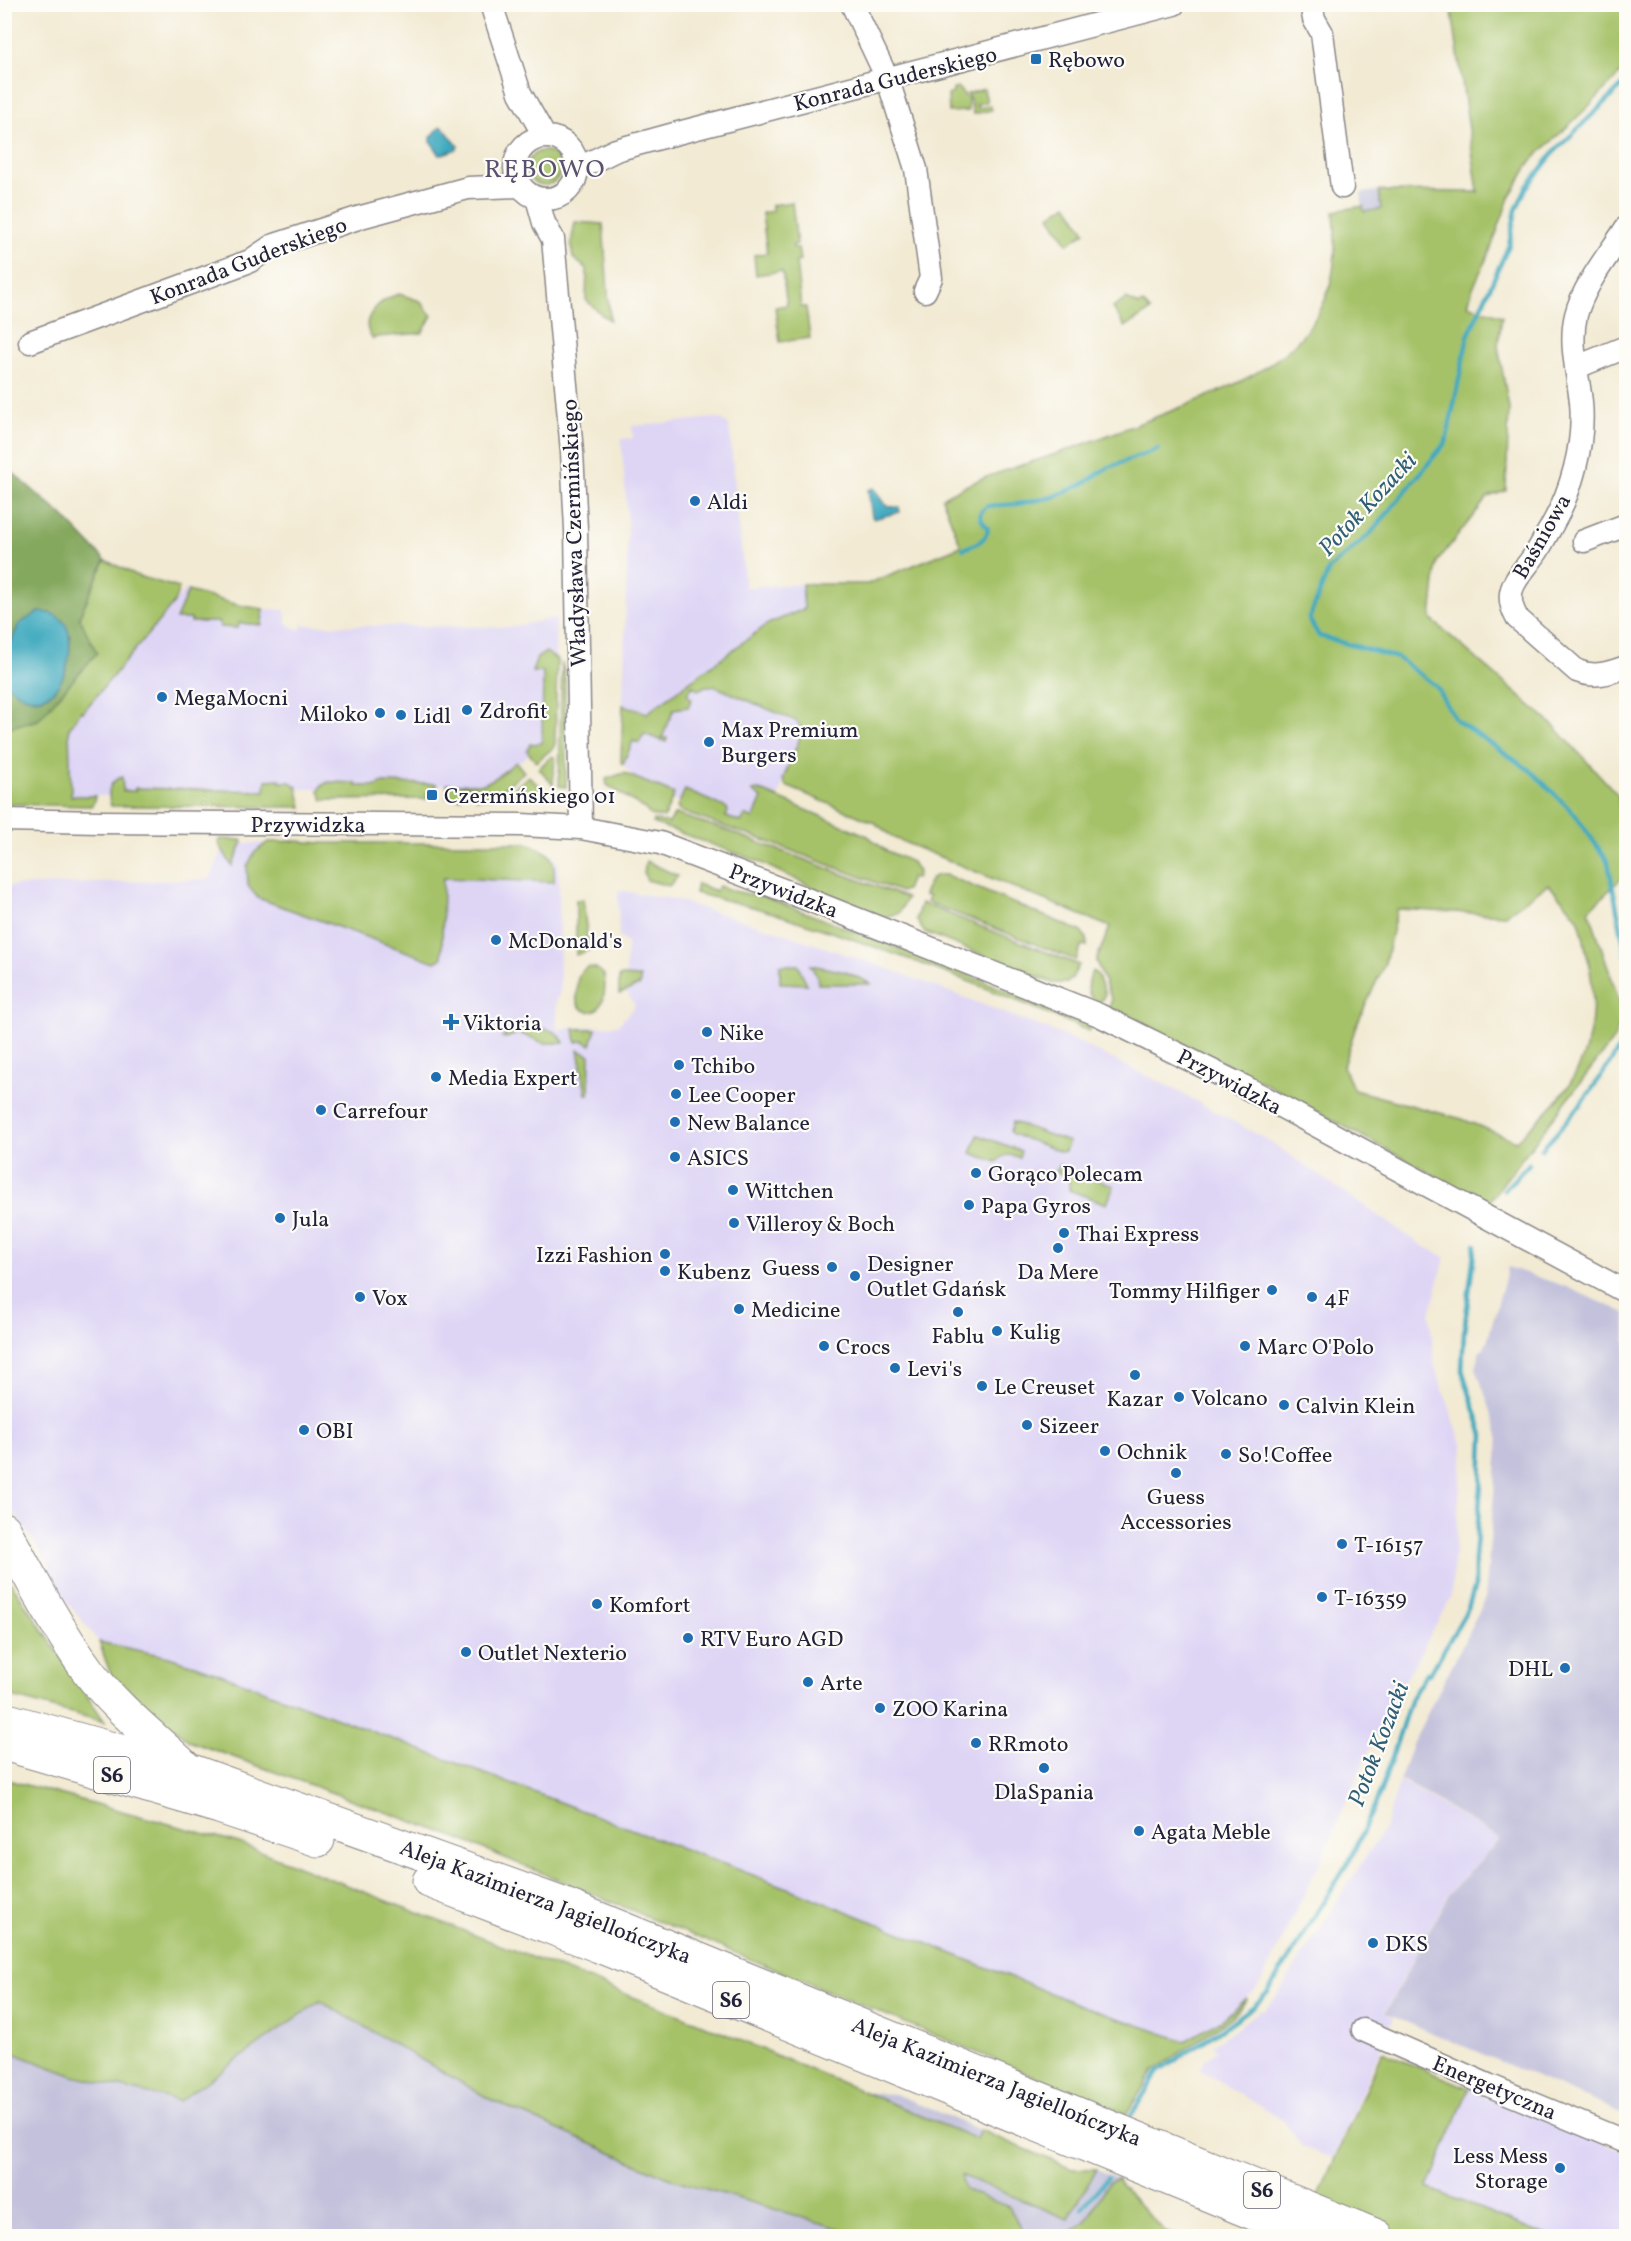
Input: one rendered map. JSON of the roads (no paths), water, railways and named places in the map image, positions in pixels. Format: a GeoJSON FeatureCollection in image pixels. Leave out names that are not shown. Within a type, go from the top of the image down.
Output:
{"type":"FeatureCollection","features":[{"type":"Feature","properties":{"kind":"highway"},"geometry":{"type":"LineString","coordinates":[[4,1528],[62,1630],[89,1672],[133,1719],[189,1770]]}},
{"type":"Feature","properties":{"kind":"highway","name":"Aleja Kazimierza Jagiellończyka"},"geometry":{"type":"LineString","coordinates":[[4,1719],[189,1770],[560,1903],[1377,2236]]}},
{"type":"Feature","properties":{"kind":"highway","name":"Aleja Kazimierza Jagiellończyka"},"geometry":{"type":"LineString","coordinates":[[4,1744],[219,1807],[498,1906],[1309,2236]]}},
{"type":"Feature","properties":{"kind":"street"},"geometry":{"type":"LineString","coordinates":[[491,4],[520,93],[529,147],[515,174],[528,192],[549,199],[561,195],[575,179],[574,159],[554,138],[529,147]]}},
{"type":"Feature","properties":{"kind":"street"},"geometry":{"type":"LineString","coordinates":[[852,4],[888,80],[916,169],[931,278],[925,291]]}},
{"type":"Feature","properties":{"kind":"street","name":"Konrada Guderskiego"},"geometry":{"type":"LineString","coordinates":[[574,159],[888,80],[1174,4]]}},
{"type":"Feature","properties":{"kind":"street"},"geometry":{"type":"LineString","coordinates":[[1311,4],[1314,19],[1323,33]]}},
{"type":"Feature","properties":{"kind":"street"},"geometry":{"type":"LineString","coordinates":[[1328,4],[1328,16],[1323,33],[1342,187]]}},
{"type":"Feature","properties":{"kind":"street","name":"Konrada Guderskiego"},"geometry":{"type":"LineString","coordinates":[[30,342],[250,261],[272,246],[361,217],[468,188],[529,147]]}},
{"type":"Feature","properties":{"kind":"street","name":"Konrada Guderskiego"},"geometry":{"type":"LineString","coordinates":[[468,188],[528,192]]}},
{"type":"Feature","properties":{"kind":"street","name":"Władysława Czermińskiego"},"geometry":{"type":"LineString","coordinates":[[528,192],[553,239]]}},
{"type":"Feature","properties":{"kind":"street","name":"Władysława Czermińskiego"},"geometry":{"type":"LineString","coordinates":[[561,195],[559,221],[553,239],[571,443],[576,529],[580,828]]}},
{"type":"Feature","properties":{"kind":"street","name":"Baśniowa"},"geometry":{"type":"LineString","coordinates":[[1626,228],[1585,292],[1576,316],[1574,347],[1581,405],[1581,438],[1571,481],[1555,521],[1513,584],[1510,595],[1512,609],[1525,626],[1577,671],[1587,675],[1601,675],[1626,667]]}},
{"type":"Feature","properties":{"kind":"street"},"geometry":{"type":"LineString","coordinates":[[1576,367],[1626,347]]}},
{"type":"Feature","properties":{"kind":"street"},"geometry":{"type":"LineString","coordinates":[[1584,541],[1626,525]]}},
{"type":"Feature","properties":{"kind":"street","name":"Przywidzka"},"geometry":{"type":"LineString","coordinates":[[4,820],[521,825],[580,828],[660,843],[1089,1011],[1243,1086],[1626,1292]]}},
{"type":"Feature","properties":{"kind":"street","name":"Energetyczna"},"geometry":{"type":"LineString","coordinates":[[1363,2030],[1626,2142]]}},
{"type":"Feature","properties":{"kind":"water"},"geometry":{"type":"Polygon","coordinates":[[[440,127],[443,127],[458,146],[457,149],[440,155],[431,142],[431,137],[440,127]]]}},
{"type":"Feature","properties":{"kind":"water"},"geometry":{"type":"Polygon","coordinates":[[[874,488],[885,504],[899,507],[900,512],[874,519],[868,490],[874,488]]]}},
{"type":"Feature","properties":{"kind":"water"},"geometry":{"type":"Polygon","coordinates":[[[38,612],[57,616],[63,621],[68,631],[70,646],[68,663],[62,679],[53,691],[40,698],[24,696],[5,683],[5,655],[19,624],[38,612]]]}},
{"type":"Feature","properties":{"kind":"waterway","name":"Potok Kozacki"},"geometry":{"type":"LineString","coordinates":[[1626,82],[1555,151],[1526,188],[1516,210],[1509,245],[1468,336],[1446,442],[1371,533],[1329,569],[1309,619],[1319,636],[1398,658],[1436,686],[1456,720],[1531,771],[1574,813],[1608,862],[1626,955]]}},
{"type":"Feature","properties":{"kind":"waterway"},"geometry":{"type":"LineString","coordinates":[[963,549],[985,537],[988,529],[980,513],[987,506],[1017,504],[1053,497],[1083,484],[1107,468],[1158,449]]}},
{"type":"Feature","properties":{"kind":"waterway","name":"Potok Kozacki"},"geometry":{"type":"LineString","coordinates":[[1542,1149],[1587,1095],[1608,1067],[1626,1037]]}},
{"type":"Feature","properties":{"kind":"waterway","name":"Potok Kozacki"},"geometry":{"type":"LineString","coordinates":[[1504,1190],[1529,1164]]}},
{"type":"Feature","properties":{"kind":"waterway","name":"Potok Kozacki"},"geometry":{"type":"LineString","coordinates":[[1131,2115],[1158,2072],[1231,2023],[1268,1992],[1352,1856],[1381,1791],[1411,1698],[1427,1673],[1430,1674],[1468,1608],[1475,1586],[1483,1435],[1462,1370],[1464,1332],[1475,1245]]}},
{"type":"Feature","properties":{"kind":"waterway","name":"Potok Kozacki"},"geometry":{"type":"LineString","coordinates":[[1082,2208],[1107,2178]]}},
{"type":"Feature","properties":{"kind":"place","name":"Rębowo"},"geometry":{"type":"Point","coordinates":[1036,59]}},
{"type":"Feature","properties":{"kind":"place","name":"Aldi"},"geometry":{"type":"Point","coordinates":[695,501]}},
{"type":"Feature","properties":{"kind":"place","name":"MegaMocni"},"geometry":{"type":"Point","coordinates":[162,697]}},
{"type":"Feature","properties":{"kind":"place","name":"Zdrofit"},"geometry":{"type":"Point","coordinates":[467,710]}},
{"type":"Feature","properties":{"kind":"place","name":"Miloko"},"geometry":{"type":"Point","coordinates":[380,713]}},
{"type":"Feature","properties":{"kind":"place","name":"Lidl"},"geometry":{"type":"Point","coordinates":[401,715]}},
{"type":"Feature","properties":{"kind":"place","name":"Max Premium Burgers"},"geometry":{"type":"Point","coordinates":[709,742]}},
{"type":"Feature","properties":{"kind":"place","name":"Czermińskiego 01"},"geometry":{"type":"Point","coordinates":[432,795]}},
{"type":"Feature","properties":{"kind":"place","name":"McDonald's"},"geometry":{"type":"Point","coordinates":[496,940]}},
{"type":"Feature","properties":{"kind":"place","name":"Viktoria"},"geometry":{"type":"Point","coordinates":[451,1022]}},
{"type":"Feature","properties":{"kind":"place","name":"Nike"},"geometry":{"type":"Point","coordinates":[707,1032]}},
{"type":"Feature","properties":{"kind":"place","name":"Tchibo"},"geometry":{"type":"Point","coordinates":[679,1065]}},
{"type":"Feature","properties":{"kind":"place","name":"Media Expert"},"geometry":{"type":"Point","coordinates":[436,1077]}},
{"type":"Feature","properties":{"kind":"place","name":"Lee Cooper"},"geometry":{"type":"Point","coordinates":[676,1094]}},
{"type":"Feature","properties":{"kind":"place","name":"Carrefour"},"geometry":{"type":"Point","coordinates":[321,1110]}},
{"type":"Feature","properties":{"kind":"place","name":"New Balance"},"geometry":{"type":"Point","coordinates":[675,1122]}},
{"type":"Feature","properties":{"kind":"place","name":"ASICS"},"geometry":{"type":"Point","coordinates":[675,1157]}},
{"type":"Feature","properties":{"kind":"place","name":"Gorąco Polecam"},"geometry":{"type":"Point","coordinates":[976,1173]}},
{"type":"Feature","properties":{"kind":"place","name":"Wittchen"},"geometry":{"type":"Point","coordinates":[733,1190]}},
{"type":"Feature","properties":{"kind":"place","name":"Papa Gyros"},"geometry":{"type":"Point","coordinates":[969,1205]}},
{"type":"Feature","properties":{"kind":"place","name":"Jula"},"geometry":{"type":"Point","coordinates":[280,1218]}},
{"type":"Feature","properties":{"kind":"place","name":"Villeroy & Boch"},"geometry":{"type":"Point","coordinates":[734,1223]}},
{"type":"Feature","properties":{"kind":"place","name":"Thai Express"},"geometry":{"type":"Point","coordinates":[1064,1233]}},
{"type":"Feature","properties":{"kind":"place","name":"Da Mere"},"geometry":{"type":"Point","coordinates":[1058,1248]}},
{"type":"Feature","properties":{"kind":"place","name":"Izzi Fashion"},"geometry":{"type":"Point","coordinates":[665,1254]}},
{"type":"Feature","properties":{"kind":"place","name":"Guess"},"geometry":{"type":"Point","coordinates":[832,1267]}},
{"type":"Feature","properties":{"kind":"place","name":"Kubenz"},"geometry":{"type":"Point","coordinates":[665,1271]}},
{"type":"Feature","properties":{"kind":"place","name":"Designer Outlet Gdańsk"},"geometry":{"type":"Point","coordinates":[855,1276]}},
{"type":"Feature","properties":{"kind":"place","name":"Tommy Hilfiger"},"geometry":{"type":"Point","coordinates":[1272,1290]}},
{"type":"Feature","properties":{"kind":"place","name":"Vox"},"geometry":{"type":"Point","coordinates":[360,1297]}},
{"type":"Feature","properties":{"kind":"place","name":"4F"},"geometry":{"type":"Point","coordinates":[1312,1297]}},
{"type":"Feature","properties":{"kind":"place","name":"Medicine"},"geometry":{"type":"Point","coordinates":[739,1309]}},
{"type":"Feature","properties":{"kind":"place","name":"Fablu"},"geometry":{"type":"Point","coordinates":[958,1312]}},
{"type":"Feature","properties":{"kind":"place","name":"Kulig"},"geometry":{"type":"Point","coordinates":[997,1331]}},
{"type":"Feature","properties":{"kind":"place","name":"Crocs"},"geometry":{"type":"Point","coordinates":[824,1346]}},
{"type":"Feature","properties":{"kind":"place","name":"Marc O'Polo"},"geometry":{"type":"Point","coordinates":[1245,1346]}},
{"type":"Feature","properties":{"kind":"place","name":"Levi's"},"geometry":{"type":"Point","coordinates":[895,1368]}},
{"type":"Feature","properties":{"kind":"place","name":"Kazar"},"geometry":{"type":"Point","coordinates":[1135,1375]}},
{"type":"Feature","properties":{"kind":"place","name":"Le Creuset"},"geometry":{"type":"Point","coordinates":[982,1386]}},
{"type":"Feature","properties":{"kind":"place","name":"Volcano"},"geometry":{"type":"Point","coordinates":[1179,1397]}},
{"type":"Feature","properties":{"kind":"place","name":"Calvin Klein"},"geometry":{"type":"Point","coordinates":[1284,1405]}},
{"type":"Feature","properties":{"kind":"place","name":"Sizeer"},"geometry":{"type":"Point","coordinates":[1027,1425]}},
{"type":"Feature","properties":{"kind":"place","name":"OBI"},"geometry":{"type":"Point","coordinates":[304,1430]}},
{"type":"Feature","properties":{"kind":"place","name":"Ochnik"},"geometry":{"type":"Point","coordinates":[1105,1451]}},
{"type":"Feature","properties":{"kind":"place","name":"So!Coffee"},"geometry":{"type":"Point","coordinates":[1226,1454]}},
{"type":"Feature","properties":{"kind":"place","name":"Guess Accessories"},"geometry":{"type":"Point","coordinates":[1176,1473]}},
{"type":"Feature","properties":{"kind":"place","name":"T-16157"},"geometry":{"type":"Point","coordinates":[1342,1544]}},
{"type":"Feature","properties":{"kind":"place","name":"T-16359"},"geometry":{"type":"Point","coordinates":[1322,1597]}},
{"type":"Feature","properties":{"kind":"place","name":"Komfort"},"geometry":{"type":"Point","coordinates":[597,1604]}},
{"type":"Feature","properties":{"kind":"place","name":"RTV Euro AGD"},"geometry":{"type":"Point","coordinates":[688,1638]}},
{"type":"Feature","properties":{"kind":"place","name":"Outlet Nexterio"},"geometry":{"type":"Point","coordinates":[466,1652]}},
{"type":"Feature","properties":{"kind":"place","name":"DHL"},"geometry":{"type":"Point","coordinates":[1565,1668]}},
{"type":"Feature","properties":{"kind":"place","name":"Arte"},"geometry":{"type":"Point","coordinates":[808,1682]}},
{"type":"Feature","properties":{"kind":"place","name":"ZOO Karina"},"geometry":{"type":"Point","coordinates":[880,1708]}},
{"type":"Feature","properties":{"kind":"place","name":"RRmoto"},"geometry":{"type":"Point","coordinates":[976,1743]}},
{"type":"Feature","properties":{"kind":"place","name":"DlaSpania"},"geometry":{"type":"Point","coordinates":[1044,1768]}},
{"type":"Feature","properties":{"kind":"place","name":"Agata Meble"},"geometry":{"type":"Point","coordinates":[1139,1831]}},
{"type":"Feature","properties":{"kind":"place","name":"DKS"},"geometry":{"type":"Point","coordinates":[1373,1943]}},
{"type":"Feature","properties":{"kind":"place","name":"Less Mess Storage"},"geometry":{"type":"Point","coordinates":[1560,2168]}},
{"type":"Feature","properties":{"kind":"district","name":"RĘBOWO"},"geometry":{"type":"Point","coordinates":[545,168]}}]}
